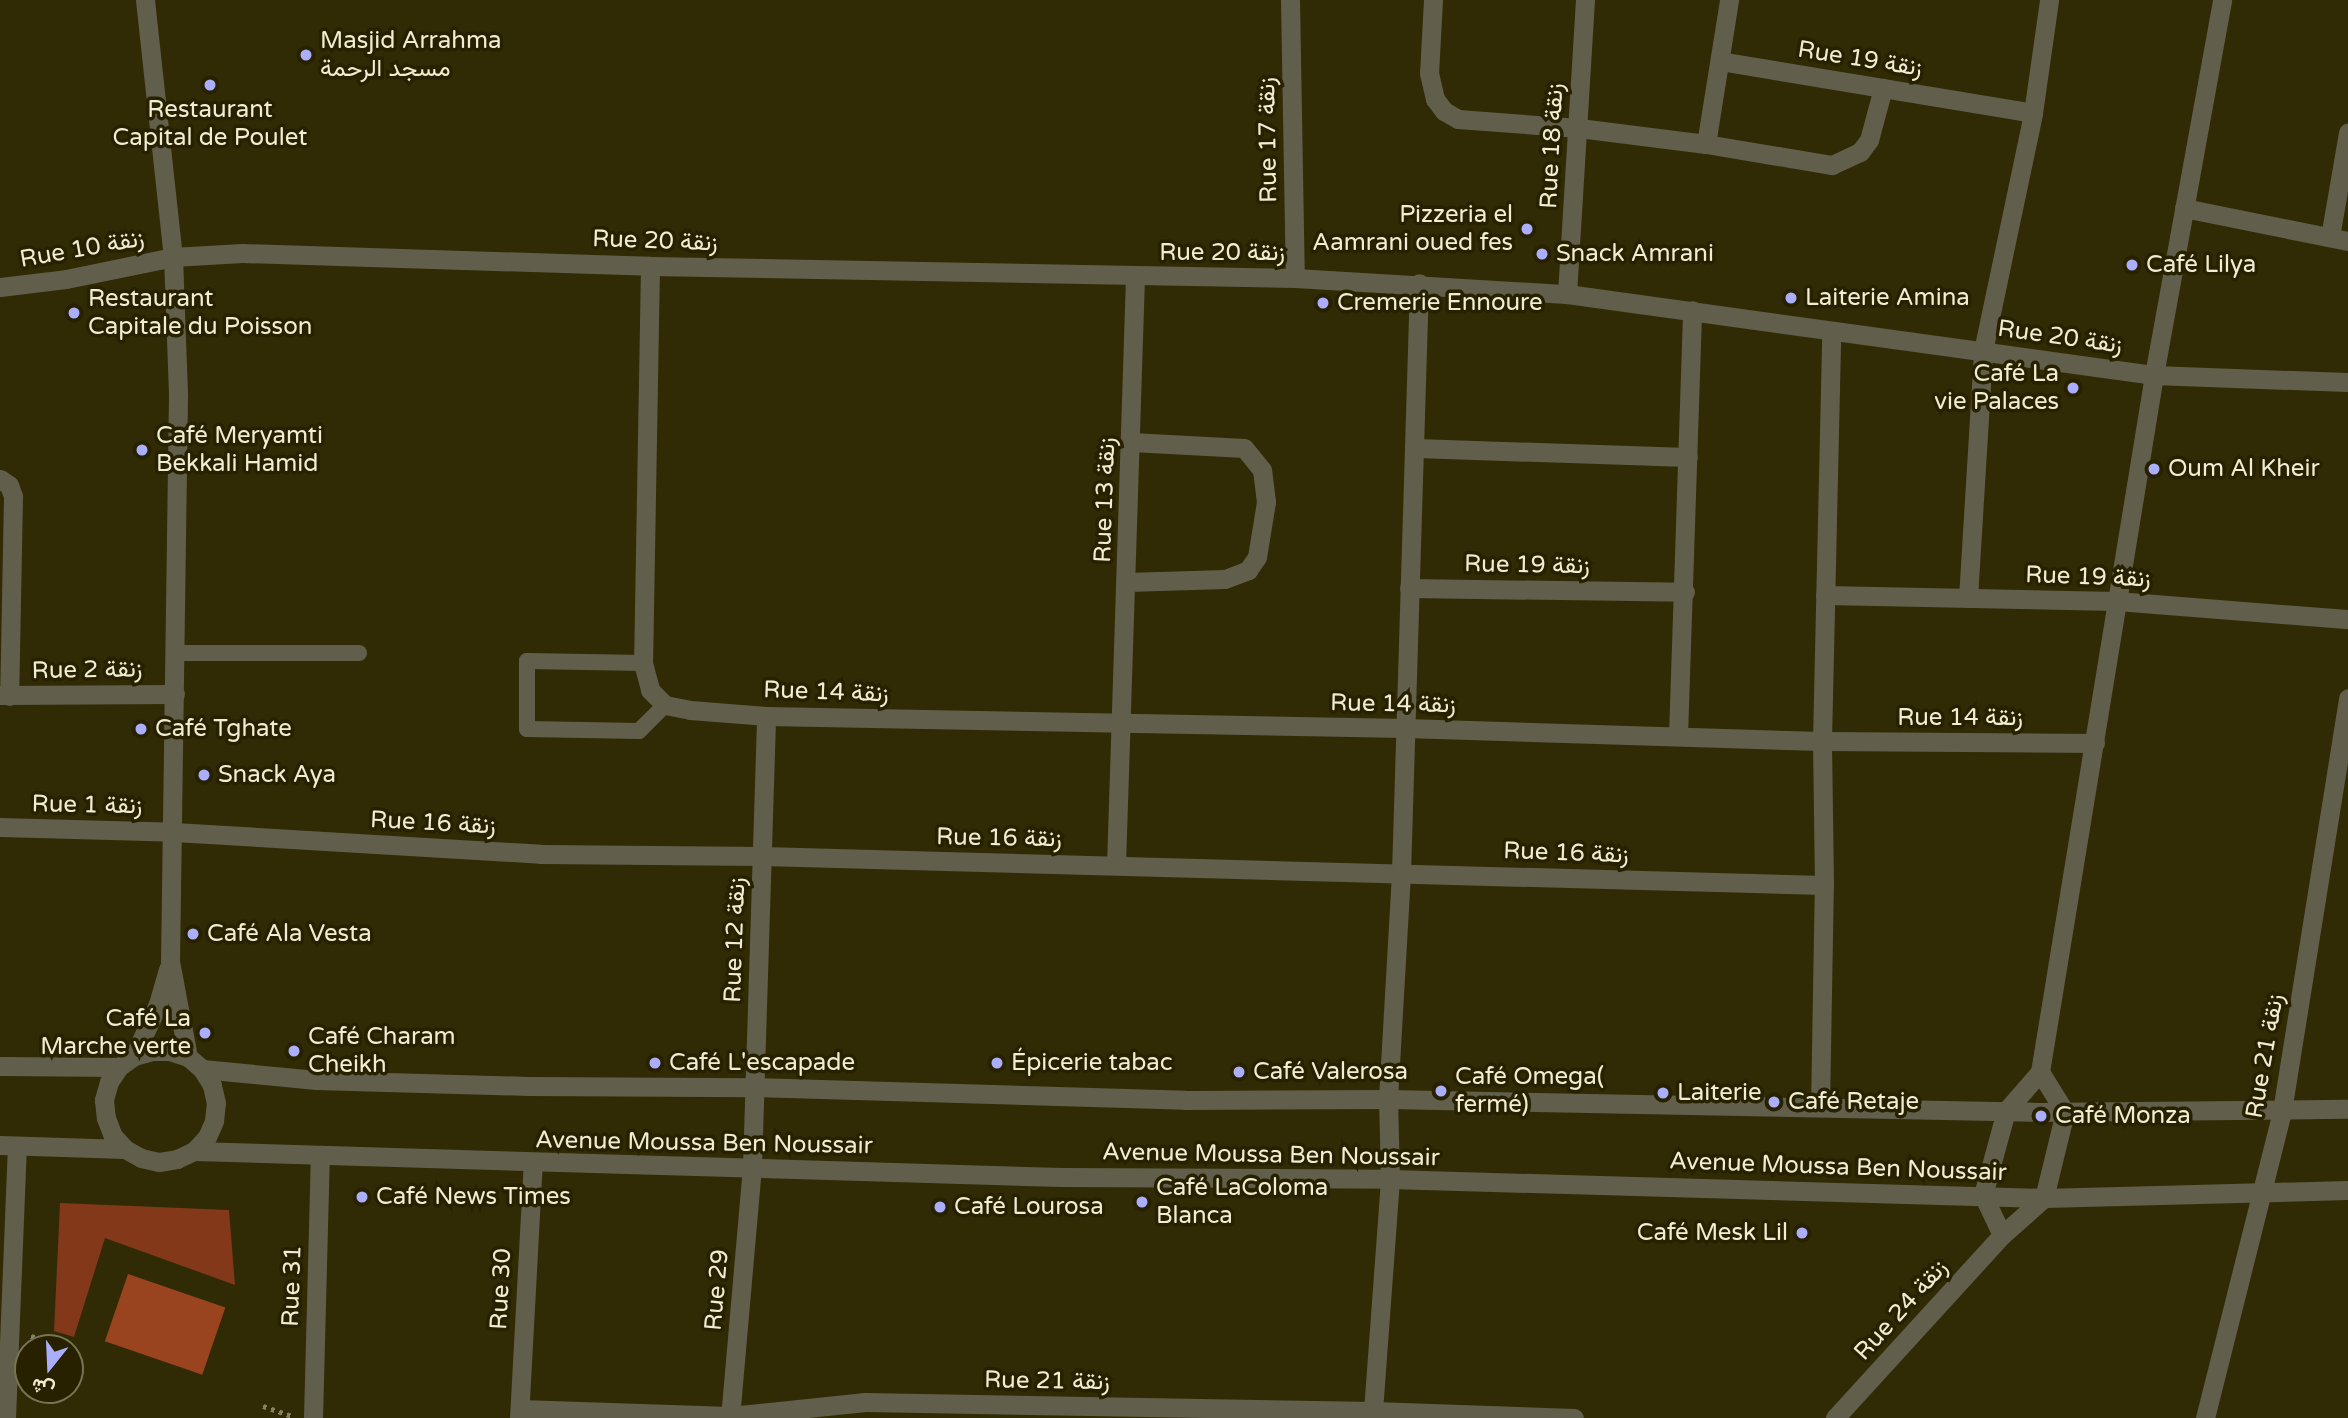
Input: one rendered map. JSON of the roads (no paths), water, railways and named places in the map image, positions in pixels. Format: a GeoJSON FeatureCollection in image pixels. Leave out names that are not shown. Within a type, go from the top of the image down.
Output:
{"type":"FeatureCollection","features":[{"type":"Feature","properties":{"kind":"street"},"geometry":{"type":"LineString","coordinates":[[145,0],[173,257],[178,396],[174,832],[170,961],[158,1004],[127,1062],[109,1082],[104,1100],[106,1118],[113,1136],[125,1149],[141,1158],[159,1162],[177,1159],[194,1151],[206,1138],[214,1121],[216,1102],[212,1085],[195,1063],[170,961]]}},
{"type":"Feature","properties":{"kind":"street","name":"Rue 17 زنقة"},"geometry":{"type":"LineString","coordinates":[[1290,0],[1295,278]]}},
{"type":"Feature","properties":{"kind":"street"},"geometry":{"type":"LineString","coordinates":[[1433,0],[1429,73],[1435,99],[1444,111],[1458,119],[1579,128],[1706,144],[1832,165],[1860,152],[1869,139],[1883,88]]}},
{"type":"Feature","properties":{"kind":"street","name":"Rue 18 زنقة"},"geometry":{"type":"LineString","coordinates":[[1567,294],[1579,128],[1584,0]]}},
{"type":"Feature","properties":{"kind":"street"},"geometry":{"type":"LineString","coordinates":[[1706,144],[1729,0]]}},
{"type":"Feature","properties":{"kind":"street"},"geometry":{"type":"LineString","coordinates":[[1968,598],[1983,351],[2033,113],[2049,0]]}},
{"type":"Feature","properties":{"kind":"street"},"geometry":{"type":"LineString","coordinates":[[2002,1234],[1983,1195],[2006,1111],[2040,1072],[2154,374],[2222,0]]}},
{"type":"Feature","properties":{"kind":"street","name":"Rue 19 زنقة"},"geometry":{"type":"LineString","coordinates":[[1720,61],[2033,113]]}},
{"type":"Feature","properties":{"kind":"street"},"geometry":{"type":"LineString","coordinates":[[2184,208],[2339,239],[2348,133]]}},
{"type":"Feature","properties":{"kind":"street","name":"Rue 20 زنقة"},"geometry":{"type":"LineString","coordinates":[[173,257],[242,253],[650,266],[1295,278],[1419,283],[1567,294],[2154,374],[2348,382]]}},
{"type":"Feature","properties":{"kind":"street","name":"Rue 10 زنقة"},"geometry":{"type":"LineString","coordinates":[[0,287],[66,279],[173,257]]}},
{"type":"Feature","properties":{"kind":"street"},"geometry":{"type":"LineString","coordinates":[[650,266],[643,663],[650,690],[665,705]]}},
{"type":"Feature","properties":{"kind":"street","name":"Rue 13 زنقة"},"geometry":{"type":"LineString","coordinates":[[1116,865],[1123,724],[1135,277]]}},
{"type":"Feature","properties":{"kind":"street"},"geometry":{"type":"LineString","coordinates":[[1373,1411],[1390,1179],[1388,1099],[1401,873],[1419,283]]}},
{"type":"Feature","properties":{"kind":"street"},"geometry":{"type":"LineString","coordinates":[[1678,736],[1685,592],[1692,310]]}},
{"type":"Feature","properties":{"kind":"street"},"geometry":{"type":"LineString","coordinates":[[1820,1107],[1824,885],[1822,741],[1831,331]]}},
{"type":"Feature","properties":{"kind":"street"},"geometry":{"type":"LineString","coordinates":[[1127,582],[1225,579],[1248,570],[1258,557],[1266,502],[1262,470],[1244,448],[1131,442]]}},
{"type":"Feature","properties":{"kind":"street"},"geometry":{"type":"LineString","coordinates":[[1416,448],[1688,457]]}},
{"type":"Feature","properties":{"kind":"street"},"geometry":{"type":"LineString","coordinates":[[0,478],[9,485],[13,496],[4,695]]}},
{"type":"Feature","properties":{"kind":"street","name":"Rue 19 زنقة"},"geometry":{"type":"LineString","coordinates":[[1409,588],[1685,592]]}},
{"type":"Feature","properties":{"kind":"street","name":"Rue 19 زنقة"},"geometry":{"type":"LineString","coordinates":[[1825,595],[2118,601],[2348,620]]}},
{"type":"Feature","properties":{"kind":"street","name":"Rue 2 زنقة"},"geometry":{"type":"LineString","coordinates":[[4,695],[175,694]]}},
{"type":"Feature","properties":{"kind":"street","name":"Rue 21 زنقة"},"geometry":{"type":"LineString","coordinates":[[2205,1418],[2282,1111],[2348,698]]}},
{"type":"Feature","properties":{"kind":"street","name":"Rue 14 زنقة"},"geometry":{"type":"LineString","coordinates":[[665,705],[690,710],[766,716],[1405,728],[1822,741],[2095,743]]}},
{"type":"Feature","properties":{"kind":"street","name":"Rue 12 زنقة"},"geometry":{"type":"LineString","coordinates":[[752,1166],[766,716]]}},
{"type":"Feature","properties":{"kind":"street","name":"Rue 1 زنقة"},"geometry":{"type":"LineString","coordinates":[[0,827],[174,832]]}},
{"type":"Feature","properties":{"kind":"street","name":"Rue 16 زنقة"},"geometry":{"type":"LineString","coordinates":[[174,832],[540,854],[763,856],[1824,885]]}},
{"type":"Feature","properties":{"kind":"street"},"geometry":{"type":"LineString","coordinates":[[0,1066],[127,1062],[152,1051],[170,1051],[195,1063],[316,1080],[528,1086],[754,1087],[1185,1100],[1388,1099],[2065,1112],[2348,1109]]}},
{"type":"Feature","properties":{"kind":"street"},"geometry":{"type":"LineString","coordinates":[[2040,1072],[2065,1112],[2044,1198]]}},
{"type":"Feature","properties":{"kind":"street"},"geometry":{"type":"LineString","coordinates":[[6,1418],[8,1145],[125,1149]]}},
{"type":"Feature","properties":{"kind":"street","name":"Avenue Moussa Ben Noussair"},"geometry":{"type":"LineString","coordinates":[[194,1151],[1062,1177],[1390,1179],[2044,1198],[2348,1190]]}},
{"type":"Feature","properties":{"kind":"street","name":"Rue 31"},"geometry":{"type":"LineString","coordinates":[[313,1418],[320,1155]]}},
{"type":"Feature","properties":{"kind":"street","name":"Rue 30"},"geometry":{"type":"LineString","coordinates":[[519,1413],[533,1163]]}},
{"type":"Feature","properties":{"kind":"street","name":"Rue 29"},"geometry":{"type":"LineString","coordinates":[[730,1417],[752,1166]]}},
{"type":"Feature","properties":{"kind":"street","name":"Rue 24 زنقة"},"geometry":{"type":"LineString","coordinates":[[1835,1418],[2002,1234],[2044,1198]]}},
{"type":"Feature","properties":{"kind":"street","name":"Rue 21 زنقة"},"geometry":{"type":"LineString","coordinates":[[519,1413],[730,1417],[865,1410],[1213,1413],[1373,1411],[1574,1418]]}},
{"type":"Feature","properties":{"kind":"lane"},"geometry":{"type":"LineString","coordinates":[[175,653],[359,653]]}},
{"type":"Feature","properties":{"kind":"lane"},"geometry":{"type":"LineString","coordinates":[[643,663],[527,661],[527,729],[639,731],[665,705]]}},
{"type":"Feature","properties":{"kind":"place","name":"Masjid Arrahma مسجد الرحمة"},"geometry":{"type":"Point","coordinates":[306,55]}},
{"type":"Feature","properties":{"kind":"place","name":"Restaurant Capital de Poulet"},"geometry":{"type":"Point","coordinates":[210,85]}},
{"type":"Feature","properties":{"kind":"place","name":"Pizzeria el Aamrani oued fes"},"geometry":{"type":"Point","coordinates":[1527,229]}},
{"type":"Feature","properties":{"kind":"place","name":"Snack Amrani"},"geometry":{"type":"Point","coordinates":[1542,254]}},
{"type":"Feature","properties":{"kind":"place","name":"Café Lilya"},"geometry":{"type":"Point","coordinates":[2132,265]}},
{"type":"Feature","properties":{"kind":"place","name":"Laiterie Amina"},"geometry":{"type":"Point","coordinates":[1791,298]}},
{"type":"Feature","properties":{"kind":"place","name":"Cremerie Ennoure"},"geometry":{"type":"Point","coordinates":[1323,303]}},
{"type":"Feature","properties":{"kind":"place","name":"Restaurant Capitale du Poisson"},"geometry":{"type":"Point","coordinates":[74,313]}},
{"type":"Feature","properties":{"kind":"place","name":"Café La vie Palaces"},"geometry":{"type":"Point","coordinates":[2073,388]}},
{"type":"Feature","properties":{"kind":"place","name":"Café Meryamti Bekkali Hamid"},"geometry":{"type":"Point","coordinates":[142,450]}},
{"type":"Feature","properties":{"kind":"place","name":"Oum Al Kheir"},"geometry":{"type":"Point","coordinates":[2154,469]}},
{"type":"Feature","properties":{"kind":"place","name":"Café Tghate"},"geometry":{"type":"Point","coordinates":[141,729]}},
{"type":"Feature","properties":{"kind":"place","name":"Snack Aya"},"geometry":{"type":"Point","coordinates":[204,775]}},
{"type":"Feature","properties":{"kind":"place","name":"Café Ala Vesta"},"geometry":{"type":"Point","coordinates":[193,934]}},
{"type":"Feature","properties":{"kind":"place","name":"Café La Marche verte"},"geometry":{"type":"Point","coordinates":[205,1033]}},
{"type":"Feature","properties":{"kind":"place","name":"Café Charam Cheikh"},"geometry":{"type":"Point","coordinates":[294,1051]}},
{"type":"Feature","properties":{"kind":"place","name":"Café L'escapade"},"geometry":{"type":"Point","coordinates":[655,1063]}},
{"type":"Feature","properties":{"kind":"place","name":"Épicerie tabac"},"geometry":{"type":"Point","coordinates":[997,1063]}},
{"type":"Feature","properties":{"kind":"place","name":"Café Valerosa"},"geometry":{"type":"Point","coordinates":[1239,1072]}},
{"type":"Feature","properties":{"kind":"place","name":"Café Omega( fermé)"},"geometry":{"type":"Point","coordinates":[1441,1091]}},
{"type":"Feature","properties":{"kind":"place","name":"Laiterie"},"geometry":{"type":"Point","coordinates":[1663,1093]}},
{"type":"Feature","properties":{"kind":"place","name":"Café Retaje"},"geometry":{"type":"Point","coordinates":[1774,1102]}},
{"type":"Feature","properties":{"kind":"place","name":"Café Monza"},"geometry":{"type":"Point","coordinates":[2041,1116]}},
{"type":"Feature","properties":{"kind":"place","name":"Café News Times"},"geometry":{"type":"Point","coordinates":[362,1197]}},
{"type":"Feature","properties":{"kind":"place","name":"Café LaColoma Blanca"},"geometry":{"type":"Point","coordinates":[1142,1202]}},
{"type":"Feature","properties":{"kind":"place","name":"Café Lourosa"},"geometry":{"type":"Point","coordinates":[940,1207]}},
{"type":"Feature","properties":{"kind":"place","name":"Café Mesk Lil"},"geometry":{"type":"Point","coordinates":[1802,1233]}}]}
